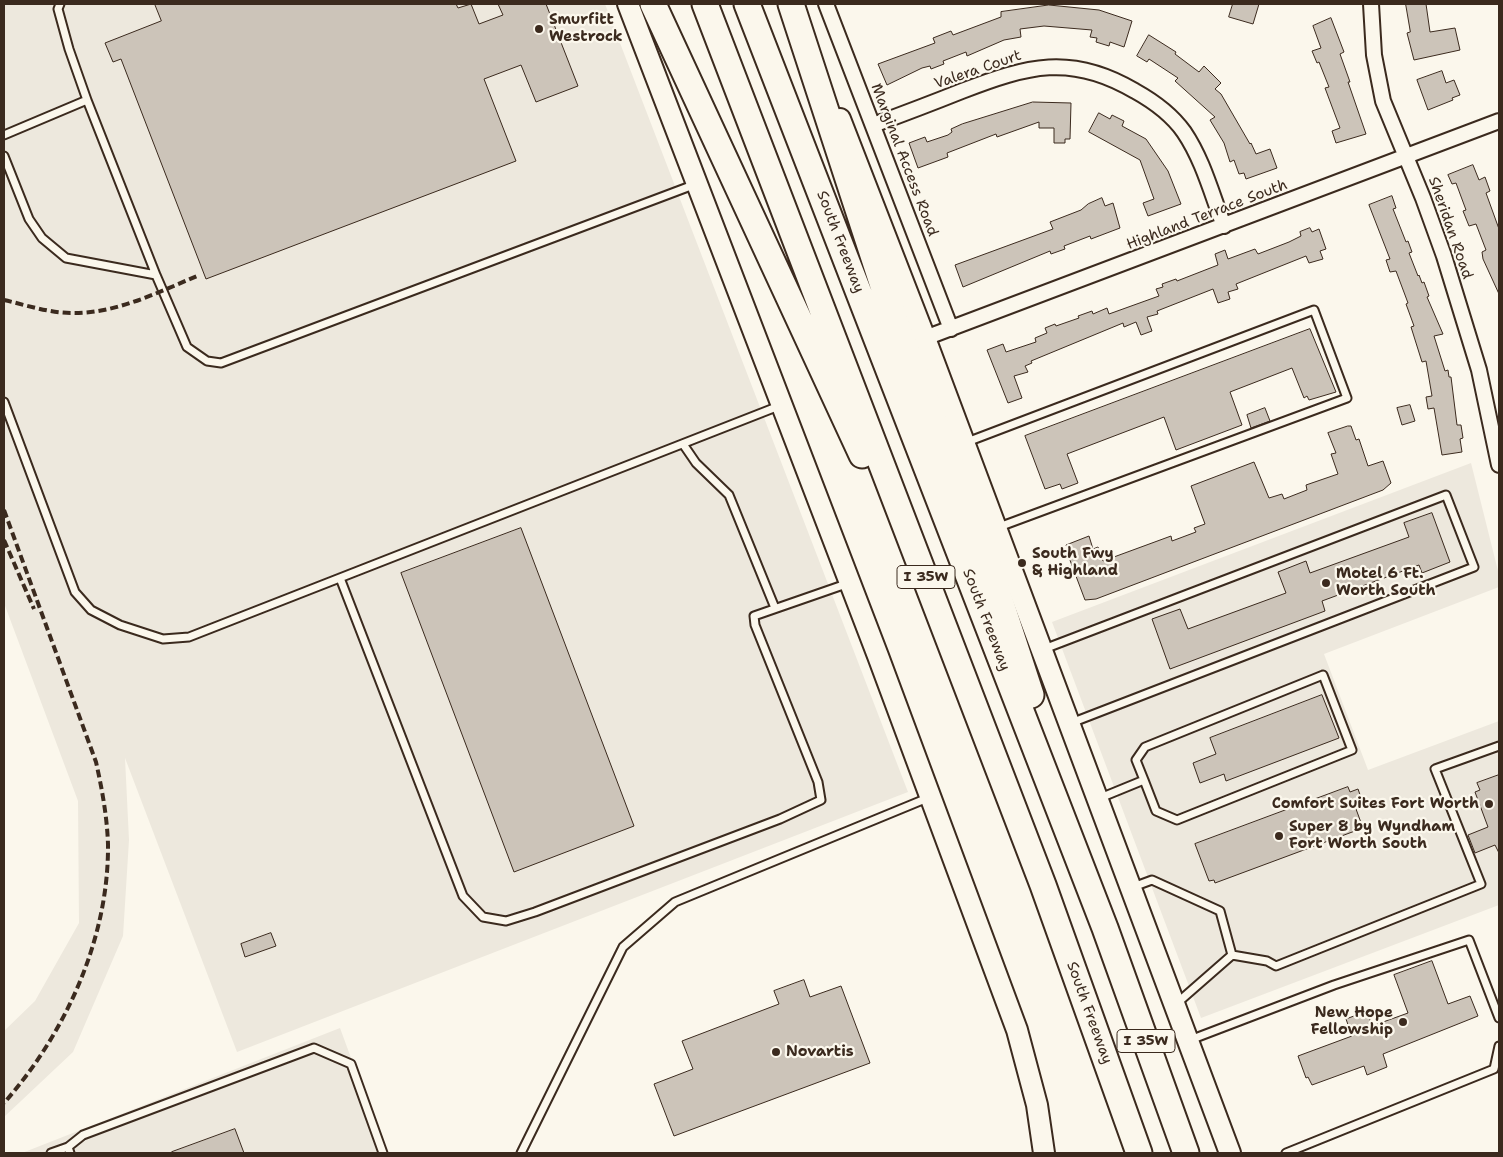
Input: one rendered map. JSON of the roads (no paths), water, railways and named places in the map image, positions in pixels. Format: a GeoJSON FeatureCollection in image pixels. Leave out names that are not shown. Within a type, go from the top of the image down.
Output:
{"type":"FeatureCollection","features":[{"type":"Feature","properties":{"kind":"highway"},"geometry":{"type":"LineString","coordinates":[[653,4],[843,413],[974,702]]}},
{"type":"Feature","properties":{"kind":"highway","name":"South Freeway"},"geometry":{"type":"LineString","coordinates":[[705,4],[974,702],[1043,885],[1139,1153]]}},
{"type":"Feature","properties":{"kind":"highway","name":"South Freeway"},"geometry":{"type":"LineString","coordinates":[[748,4],[1105,928],[1186,1153]]}},
{"type":"Feature","properties":{"kind":"highway"},"geometry":{"type":"LineString","coordinates":[[791,4],[890,307],[981,542],[1042,730],[1108,900],[1105,928]]}},
{"type":"Feature","properties":{"kind":"main road"},"geometry":{"type":"LineString","coordinates":[[628,4],[850,583],[1017,1030],[1037,1105],[1044,1153]]}},
{"type":"Feature","properties":{"kind":"main road"},"geometry":{"type":"LineString","coordinates":[[796,4],[925,338],[1230,1153]]}},
{"type":"Feature","properties":{"kind":"street","name":"Marginal Access Road"},"geometry":{"type":"LineString","coordinates":[[826,4],[951,329]]}},
{"type":"Feature","properties":{"kind":"street","name":"Sheridan Road"},"geometry":{"type":"LineString","coordinates":[[1371,4],[1374,55],[1383,101],[1444,256],[1479,370],[1499,465]]}},
{"type":"Feature","properties":{"kind":"street","name":"Valera Court"},"geometry":{"type":"LineString","coordinates":[[873,125],[1022,70],[1067,67],[1098,73],[1142,95],[1160,108],[1183,131],[1197,154],[1224,226]]}},
{"type":"Feature","properties":{"kind":"street","name":"Highland Terrace South"},"geometry":{"type":"LineString","coordinates":[[925,338],[1499,121]]}},
{"type":"Feature","properties":{"kind":"lane"},"geometry":{"type":"LineString","coordinates":[[60,4],[58,9],[69,50],[156,275],[187,347],[207,361],[221,363],[696,184]]}},
{"type":"Feature","properties":{"kind":"lane"},"geometry":{"type":"LineString","coordinates":[[4,135],[87,100]]}},
{"type":"Feature","properties":{"kind":"lane"},"geometry":{"type":"LineString","coordinates":[[4,156],[28,219],[42,238],[66,258],[156,275]]}},
{"type":"Feature","properties":{"kind":"lane"},"geometry":{"type":"LineString","coordinates":[[964,443],[1314,310],[1347,398],[996,528]]}},
{"type":"Feature","properties":{"kind":"lane"},"geometry":{"type":"LineString","coordinates":[[4,402],[75,592],[92,610],[120,625],[163,639],[188,637],[781,405]]}},
{"type":"Feature","properties":{"kind":"lane"},"geometry":{"type":"LineString","coordinates":[[683,444],[696,463],[729,495],[775,608]]}},
{"type":"Feature","properties":{"kind":"lane"},"geometry":{"type":"LineString","coordinates":[[1041,650],[1446,495],[1474,567],[1069,724]]}},
{"type":"Feature","properties":{"kind":"lane"},"geometry":{"type":"LineString","coordinates":[[340,578],[462,896],[483,917],[506,921],[535,912],[780,819],[821,800],[818,782],[755,625],[754,616],[850,583]]}},
{"type":"Feature","properties":{"kind":"lane"},"geometry":{"type":"LineString","coordinates":[[1323,675],[1352,750],[1177,820],[1156,811],[1144,780],[1136,760],[1145,747],[1323,675]]}},
{"type":"Feature","properties":{"kind":"lane"},"geometry":{"type":"LineString","coordinates":[[1232,955],[1267,961],[1276,966],[1481,884],[1435,769],[1499,746]]}},
{"type":"Feature","properties":{"kind":"lane"},"geometry":{"type":"LineString","coordinates":[[1097,799],[1144,780]]}},
{"type":"Feature","properties":{"kind":"lane"},"geometry":{"type":"LineString","coordinates":[[521,1153],[624,947],[675,902],[930,797]]}},
{"type":"Feature","properties":{"kind":"lane"},"geometry":{"type":"LineString","coordinates":[[1130,887],[1152,880],[1220,911],[1232,955]]}},
{"type":"Feature","properties":{"kind":"lane"},"geometry":{"type":"LineString","coordinates":[[1188,1041],[1334,985],[1469,940],[1499,1018]]}},
{"type":"Feature","properties":{"kind":"lane"},"geometry":{"type":"LineString","coordinates":[[1174,1005],[1232,955]]}},
{"type":"Feature","properties":{"kind":"lane"},"geometry":{"type":"LineString","coordinates":[[1286,1153],[1494,1069],[1499,1046]]}},
{"type":"Feature","properties":{"kind":"lane"},"geometry":{"type":"LineString","coordinates":[[51,1153],[69,1150],[83,1135],[314,1048],[351,1064],[383,1153]]}},
{"type":"Feature","properties":{"kind":"railway"},"geometry":{"type":"LineString","coordinates":[[4,300],[55,312],[88,312],[104,310],[136,301],[197,276]]}},
{"type":"Feature","properties":{"kind":"railway"},"geometry":{"type":"LineString","coordinates":[[4,510],[96,762],[107,823],[108,844],[106,880],[101,915],[92,950],[79,983],[64,1016],[46,1047],[4,1103]]}},
{"type":"Feature","properties":{"kind":"railway"},"geometry":{"type":"LineString","coordinates":[[4,540],[34,609]]}},
{"type":"Feature","properties":{"kind":"place","name":"Smurfitt Westrock"},"geometry":{"type":"Point","coordinates":[539,29]}},
{"type":"Feature","properties":{"kind":"place","name":"South Fwy & Highland"},"geometry":{"type":"Point","coordinates":[1022,563]}},
{"type":"Feature","properties":{"kind":"place","name":"Motel 6 Ft. Worth South"},"geometry":{"type":"Point","coordinates":[1326,583]}},
{"type":"Feature","properties":{"kind":"place","name":"Comfort Suites Fort Worth"},"geometry":{"type":"Point","coordinates":[1489,804]}},
{"type":"Feature","properties":{"kind":"place","name":"Super 8 by Wyndham Fort Worth South"},"geometry":{"type":"Point","coordinates":[1279,836]}},
{"type":"Feature","properties":{"kind":"place","name":"New Hope Fellowship"},"geometry":{"type":"Point","coordinates":[1403,1022]}},
{"type":"Feature","properties":{"kind":"place","name":"Novartis"},"geometry":{"type":"Point","coordinates":[776,1052]}}]}
